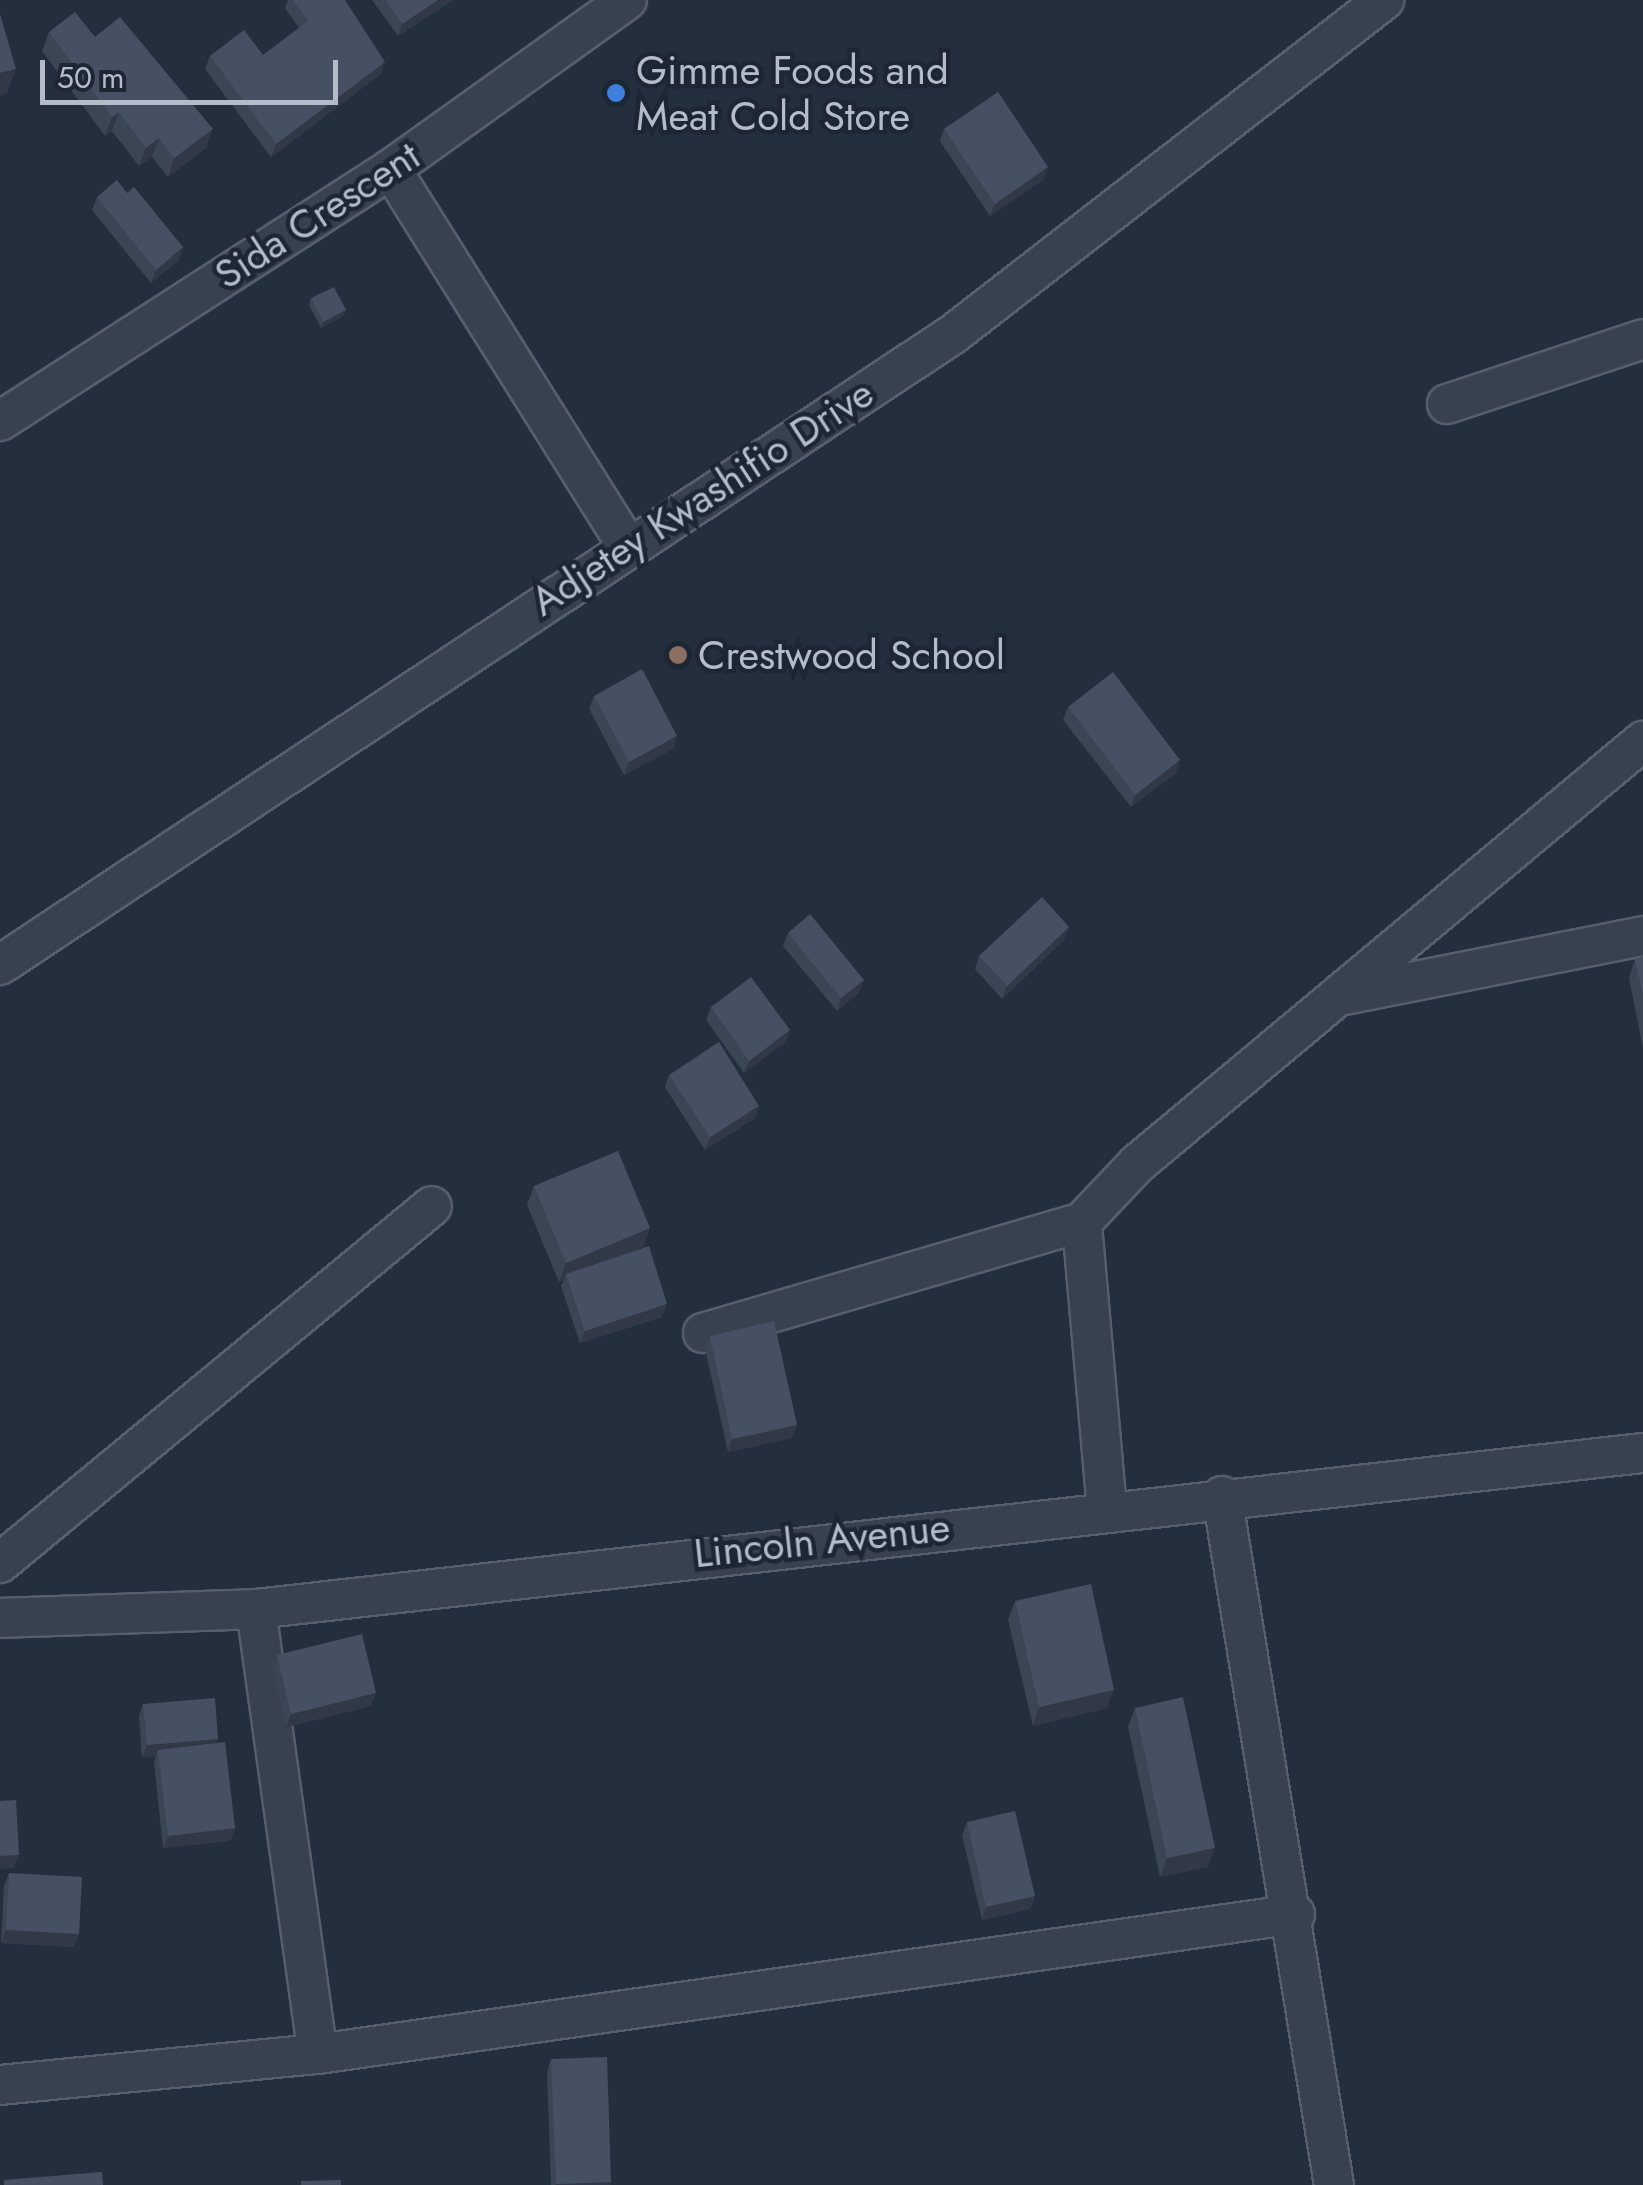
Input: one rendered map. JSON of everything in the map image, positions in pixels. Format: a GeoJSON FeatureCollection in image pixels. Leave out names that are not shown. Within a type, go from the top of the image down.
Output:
{"type":"FeatureCollection","features":[{"type":"Feature","properties":{"kind":"street","name":"Sida Crescent"},"geometry":{"type":"LineString","coordinates":[[0,420],[391,169],[627,0]]}},
{"type":"Feature","properties":{"kind":"street","name":"Adjetey Kwashifio Drive"},"geometry":{"type":"LineString","coordinates":[[0,965],[626,544],[952,335],[1384,0]]}},
{"type":"Feature","properties":{"kind":"street"},"geometry":{"type":"LineString","coordinates":[[391,169],[626,544]]}},
{"type":"Feature","properties":{"kind":"street"},"geometry":{"type":"LineString","coordinates":[[1448,404],[1643,338]]}},
{"type":"Feature","properties":{"kind":"street"},"geometry":{"type":"LineString","coordinates":[[703,1333],[1082,1222],[1136,1164],[1643,741]]}},
{"type":"Feature","properties":{"kind":"street"},"geometry":{"type":"LineString","coordinates":[[1338,996],[1643,936]]}},
{"type":"Feature","properties":{"kind":"street"},"geometry":{"type":"LineString","coordinates":[[0,1563],[432,1206]]}},
{"type":"Feature","properties":{"kind":"street"},"geometry":{"type":"LineString","coordinates":[[1082,1222],[1107,1510]]}},
{"type":"Feature","properties":{"kind":"street","name":"Lincoln Avenue"},"geometry":{"type":"LineString","coordinates":[[0,1618],[256,1609],[1222,1496],[1643,1453]]}},
{"type":"Feature","properties":{"kind":"street"},"geometry":{"type":"LineString","coordinates":[[1222,1496],[1295,1914],[1334,2185]]}},
{"type":"Feature","properties":{"kind":"street"},"geometry":{"type":"LineString","coordinates":[[256,1609],[318,2054]]}},
{"type":"Feature","properties":{"kind":"street"},"geometry":{"type":"LineString","coordinates":[[0,2086],[318,2054],[1295,1914]]}},
{"type":"Feature","properties":{"kind":"building"},"geometry":{"type":"Polygon","coordinates":[[[293,0],[345,0],[385,62],[276,144],[210,56],[244,30],[263,55],[308,21],[293,0]]]}},
{"type":"Feature","properties":{"kind":"building"},"geometry":{"type":"Polygon","coordinates":[[[386,0],[438,0],[402,24],[386,0]]]}},
{"type":"Feature","properties":{"kind":"building"},"geometry":{"type":"Polygon","coordinates":[[[75,12],[95,37],[120,17],[213,129],[174,158],[159,138],[146,148],[119,112],[112,117],[49,32],[75,12]]]}},
{"type":"Feature","properties":{"kind":"building"},"geometry":{"type":"Polygon","coordinates":[[[0,14],[16,69],[0,73],[0,14]]]}},
{"type":"Feature","properties":{"kind":"building"},"geometry":{"type":"Polygon","coordinates":[[[998,92],[1048,167],[995,204],[944,129],[998,92]]]}},
{"type":"Feature","properties":{"kind":"building"},"geometry":{"type":"Polygon","coordinates":[[[117,180],[127,193],[134,187],[183,247],[156,270],[97,197],[117,180]]]}},
{"type":"Feature","properties":{"kind":"building"},"geometry":{"type":"Polygon","coordinates":[[[334,287],[346,310],[323,322],[311,298],[334,287]]]}},
{"type":"Feature","properties":{"kind":"building"},"geometry":{"type":"Polygon","coordinates":[[[642,669],[677,736],[629,762],[594,696],[642,669]]]}},
{"type":"Feature","properties":{"kind":"building"},"geometry":{"type":"Polygon","coordinates":[[[1113,672],[1180,760],[1135,795],[1068,707],[1113,672]]]}},
{"type":"Feature","properties":{"kind":"building"},"geometry":{"type":"Polygon","coordinates":[[[1042,897],[1069,927],[1007,986],[979,956],[1042,897]]]}},
{"type":"Feature","properties":{"kind":"building"},"geometry":{"type":"Polygon","coordinates":[[[810,914],[864,980],[841,998],[788,933],[810,914]]]}},
{"type":"Feature","properties":{"kind":"building"},"geometry":{"type":"Polygon","coordinates":[[[1643,957],[1643,996],[1635,959],[1643,957]]]}},
{"type":"Feature","properties":{"kind":"building"},"geometry":{"type":"Polygon","coordinates":[[[751,977],[790,1030],[749,1061],[711,1007],[751,977]]]}},
{"type":"Feature","properties":{"kind":"building"},"geometry":{"type":"Polygon","coordinates":[[[719,1042],[759,1106],[710,1137],[669,1075],[719,1042]]]}},
{"type":"Feature","properties":{"kind":"building"},"geometry":{"type":"Polygon","coordinates":[[[618,1151],[650,1228],[566,1263],[534,1186],[618,1151]]]}},
{"type":"Feature","properties":{"kind":"building"},"geometry":{"type":"Polygon","coordinates":[[[649,1246],[667,1304],[585,1331],[566,1274],[649,1246]]]}},
{"type":"Feature","properties":{"kind":"building"},"geometry":{"type":"Polygon","coordinates":[[[774,1321],[797,1425],[732,1439],[710,1336],[774,1321]]]}},
{"type":"Feature","properties":{"kind":"building"},"geometry":{"type":"Polygon","coordinates":[[[1091,1584],[1114,1690],[1039,1707],[1015,1601],[1091,1584]]]}},
{"type":"Feature","properties":{"kind":"building"},"geometry":{"type":"Polygon","coordinates":[[[362,1634],[376,1693],[291,1714],[277,1655],[362,1634]]]}},
{"type":"Feature","properties":{"kind":"building"},"geometry":{"type":"Polygon","coordinates":[[[1183,1697],[1215,1848],[1167,1858],[1135,1708],[1183,1697]]]}},
{"type":"Feature","properties":{"kind":"building"},"geometry":{"type":"Polygon","coordinates":[[[215,1698],[218,1739],[147,1745],[143,1704],[215,1698]]]}},
{"type":"Feature","properties":{"kind":"building"},"geometry":{"type":"Polygon","coordinates":[[[225,1742],[235,1828],[168,1836],[158,1750],[225,1742]]]}},
{"type":"Feature","properties":{"kind":"building"},"geometry":{"type":"Polygon","coordinates":[[[16,1800],[19,1855],[0,1856],[0,1801],[16,1800]]]}},
{"type":"Feature","properties":{"kind":"building"},"geometry":{"type":"Polygon","coordinates":[[[1015,1811],[1035,1896],[986,1907],[967,1822],[1015,1811]]]}},
{"type":"Feature","properties":{"kind":"building"},"geometry":{"type":"Polygon","coordinates":[[[9,1873],[82,1877],[79,1934],[6,1930],[9,1873]]]}},
{"type":"Feature","properties":{"kind":"building"},"geometry":{"type":"Polygon","coordinates":[[[607,2057],[611,2182],[556,2184],[551,2059],[607,2057]]]}},
{"type":"Feature","properties":{"kind":"building"},"geometry":{"type":"Polygon","coordinates":[[[102,2172],[103,2185],[4,2185],[4,2180],[102,2172]]]}},
{"type":"Feature","properties":{"kind":"building"},"geometry":{"type":"Polygon","coordinates":[[[341,2180],[341,2185],[301,2185],[301,2181],[341,2180]]]}},
{"type":"Feature","properties":{"kind":"place","name":"Gimme Foods and Meat Cold Store"},"geometry":{"type":"Point","coordinates":[616,93]}},
{"type":"Feature","properties":{"kind":"place","name":"Crestwood School"},"geometry":{"type":"Point","coordinates":[678,655]}}]}
